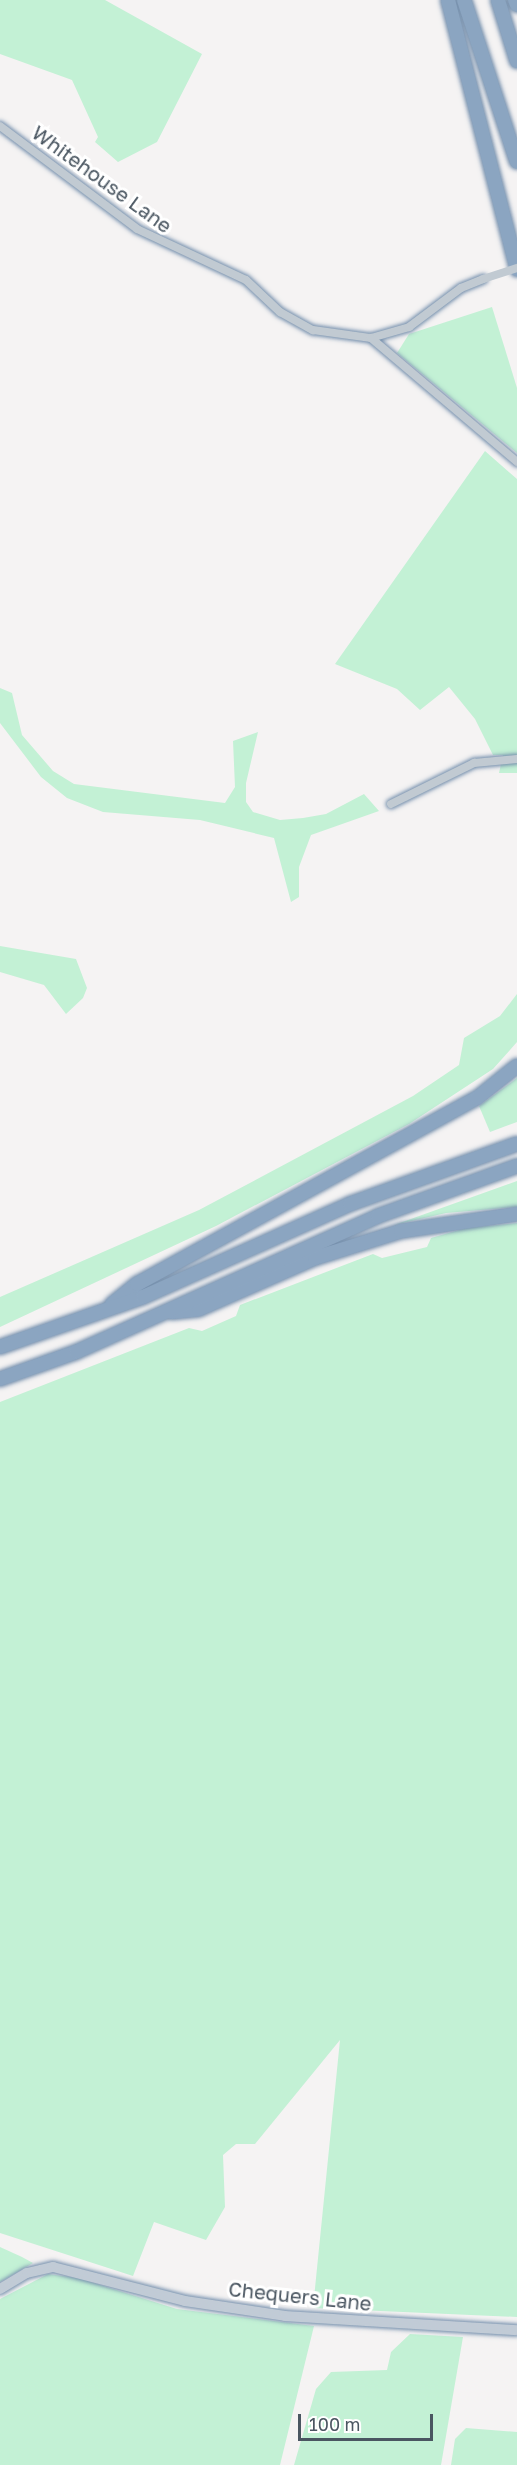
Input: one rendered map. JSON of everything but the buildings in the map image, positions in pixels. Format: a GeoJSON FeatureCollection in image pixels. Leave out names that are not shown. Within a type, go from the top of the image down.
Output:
{"type":"FeatureCollection","features":[{"type":"Feature","properties":{"kind":"highway"},"geometry":{"type":"LineString","coordinates":[[448,0],[517,268]]}},
{"type":"Feature","properties":{"kind":"highway"},"geometry":{"type":"LineString","coordinates":[[464,0],[517,162]]}},
{"type":"Feature","properties":{"kind":"highway"},"geometry":{"type":"LineString","coordinates":[[498,0],[517,61]]}},
{"type":"Feature","properties":{"kind":"highway"},"geometry":{"type":"LineString","coordinates":[[515,0],[517,4]]}},
{"type":"Feature","properties":{"kind":"highway"},"geometry":{"type":"LineString","coordinates":[[108,1307],[137,1284],[477,1098],[517,1066]]}},
{"type":"Feature","properties":{"kind":"highway"},"geometry":{"type":"LineString","coordinates":[[0,1347],[108,1307],[143,1298],[350,1203],[517,1144]]}},
{"type":"Feature","properties":{"kind":"highway"},"geometry":{"type":"LineString","coordinates":[[0,1379],[164,1313],[301,1248],[517,1166]]}},
{"type":"Feature","properties":{"kind":"highway"},"geometry":{"type":"LineString","coordinates":[[164,1313],[199,1309],[315,1258],[401,1231],[517,1214]]}},
{"type":"Feature","properties":{"kind":"street","name":"Whitehouse Lane"},"geometry":{"type":"LineString","coordinates":[[0,126],[137,228],[246,280],[280,312],[313,330],[371,338],[409,327],[442,302],[483,279],[517,268]]}},
{"type":"Feature","properties":{"kind":"street"},"geometry":{"type":"LineString","coordinates":[[371,338],[517,462]]}},
{"type":"Feature","properties":{"kind":"street"},"geometry":{"type":"LineString","coordinates":[[391,804],[474,763],[517,759]]}},
{"type":"Feature","properties":{"kind":"street","name":"Chequers Lane"},"geometry":{"type":"LineString","coordinates":[[0,2289],[44,2267],[83,2272],[185,2301],[285,2316],[517,2330]]}},
{"type":"Feature","properties":{"kind":"green space"},"geometry":{"type":"Polygon","coordinates":[[[0,0],[105,0],[202,54],[157,142],[118,162],[95,142],[98,137],[72,80],[0,54],[0,0]]]}},
{"type":"Feature","properties":{"kind":"green space"},"geometry":{"type":"Polygon","coordinates":[[[492,307],[517,388],[517,453],[397,353],[409,334],[492,307]]]}},
{"type":"Feature","properties":{"kind":"green space"},"geometry":{"type":"Polygon","coordinates":[[[485,451],[517,479],[517,773],[499,773],[503,755],[493,755],[475,719],[449,687],[420,710],[397,689],[335,664],[485,451]]]}},
{"type":"Feature","properties":{"kind":"green space"},"geometry":{"type":"Polygon","coordinates":[[[0,688],[12,693],[22,735],[53,771],[74,784],[225,803],[235,787],[233,741],[258,732],[246,783],[246,802],[253,812],[280,820],[303,818],[326,814],[364,794],[379,811],[311,835],[299,867],[299,897],[291,902],[274,838],[200,820],[103,812],[67,798],[41,777],[0,723],[0,688]]]}},
{"type":"Feature","properties":{"kind":"green space"},"geometry":{"type":"Polygon","coordinates":[[[0,946],[76,959],[87,988],[83,998],[66,1014],[44,985],[0,972],[0,946]]]}},
{"type":"Feature","properties":{"kind":"green space"},"geometry":{"type":"Polygon","coordinates":[[[517,994],[517,1042],[493,1069],[409,1124],[216,1226],[0,1327],[0,1297],[199,1210],[413,1096],[459,1065],[464,1038],[500,1016],[517,994]]]}},
{"type":"Feature","properties":{"kind":"green space"},"geometry":{"type":"Polygon","coordinates":[[[517,1078],[517,1122],[490,1132],[479,1106],[517,1078]]]}},
{"type":"Feature","properties":{"kind":"green space"},"geometry":{"type":"Polygon","coordinates":[[[517,1181],[517,1207],[446,1213],[394,1225],[517,1181]]]}},
{"type":"Feature","properties":{"kind":"green space"},"geometry":{"type":"Polygon","coordinates":[[[517,1223],[517,2317],[313,2308],[340,2040],[255,2144],[236,2144],[223,2155],[225,2207],[206,2240],[154,2222],[133,2276],[0,2233],[0,1402],[189,1328],[202,1331],[236,1316],[240,1305],[373,1254],[382,1258],[427,1247],[431,1238],[466,1228],[517,1223]]]}},
{"type":"Feature","properties":{"kind":"green space"},"geometry":{"type":"Polygon","coordinates":[[[0,2247],[22,2257],[33,2263],[0,2282],[0,2247]]]}},
{"type":"Feature","properties":{"kind":"green space"},"geometry":{"type":"Polygon","coordinates":[[[48,2274],[78,2278],[177,2309],[314,2326],[280,2465],[0,2465],[0,2299],[48,2274]]]}},
{"type":"Feature","properties":{"kind":"green space"},"geometry":{"type":"Polygon","coordinates":[[[410,2334],[463,2337],[441,2465],[294,2465],[316,2389],[331,2372],[387,2370],[391,2352],[410,2334]]]}},
{"type":"Feature","properties":{"kind":"green space"},"geometry":{"type":"Polygon","coordinates":[[[466,2428],[517,2432],[517,2465],[451,2465],[455,2439],[466,2428]]]}}]}
